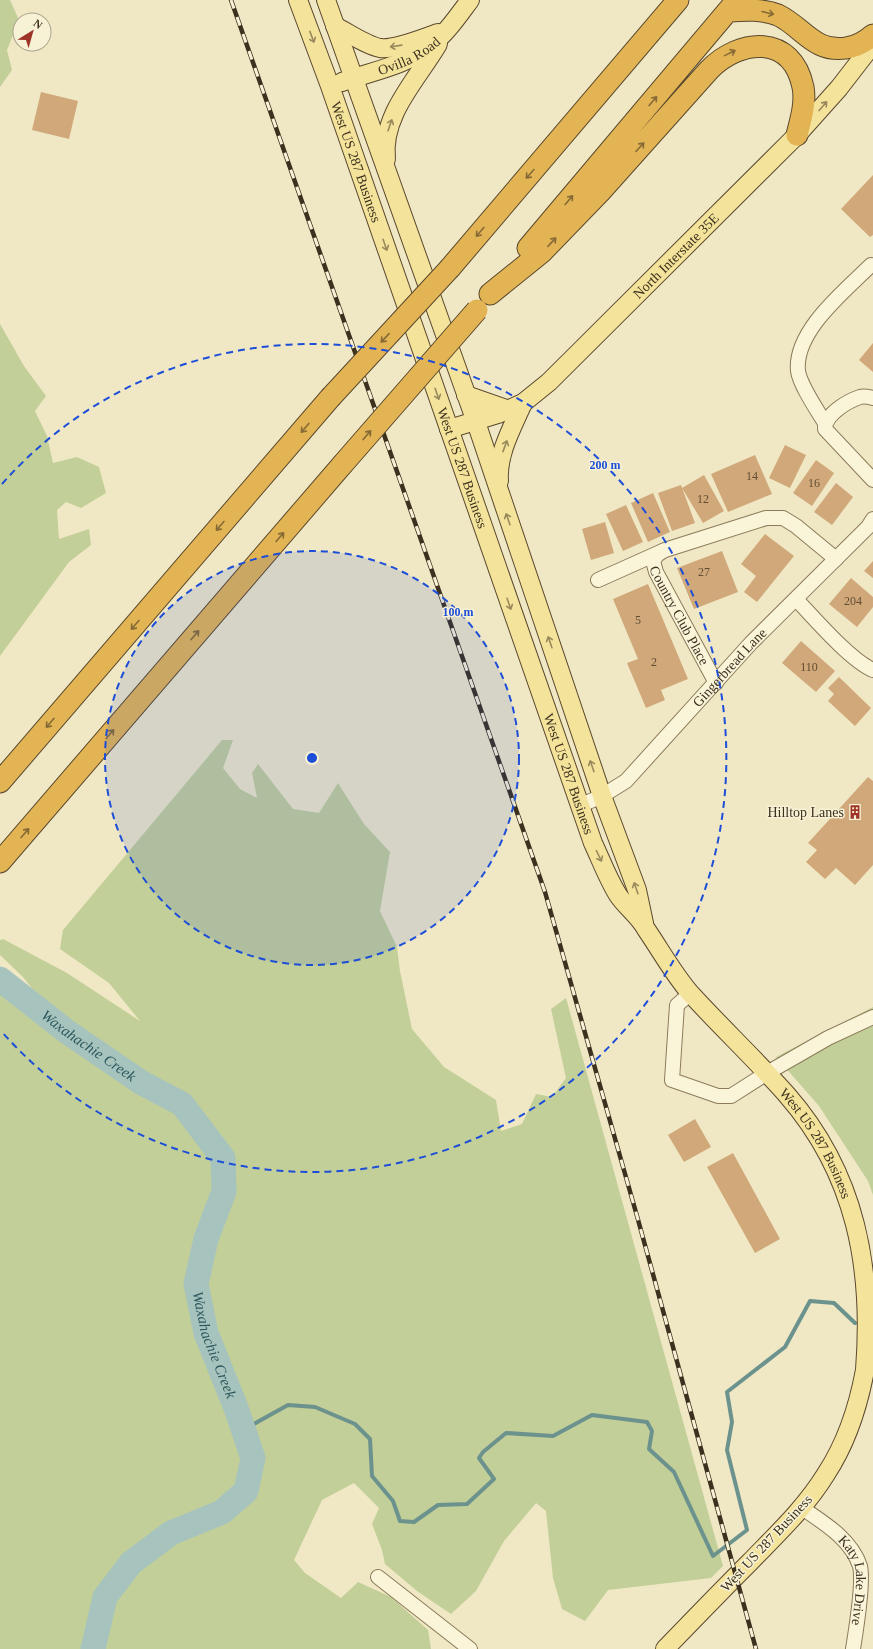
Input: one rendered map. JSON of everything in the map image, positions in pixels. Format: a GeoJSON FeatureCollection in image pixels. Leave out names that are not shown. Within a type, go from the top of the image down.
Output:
{"type":"FeatureCollection","features":[{"type":"Feature","properties":{"kind":"highway"},"geometry":{"type":"LineString","coordinates":[[554,147],[577,102],[660,0]]}},
{"type":"Feature","properties":{"kind":"highway"},"geometry":{"type":"LineString","coordinates":[[0,782],[330,398],[450,268],[678,0]]}},
{"type":"Feature","properties":{"kind":"highway"},"geometry":{"type":"LineString","coordinates":[[0,862],[490,294],[733,5],[751,10],[764,11],[778,16],[823,47],[836,50],[860,45],[873,35]]}},
{"type":"Feature","properties":{"kind":"highway"},"geometry":{"type":"LineString","coordinates":[[490,294],[542,252],[605,186],[708,70],[718,60],[728,54],[740,48],[768,46],[777,50],[794,65],[803,87],[804,101],[797,135]]}},
{"type":"Feature","properties":{"kind":"main road","name":"West US 287 Business"},"geometry":{"type":"LineString","coordinates":[[298,0],[330,86],[592,843],[619,896],[645,926],[663,955],[691,993],[767,1073],[810,1124],[827,1149],[841,1174],[859,1222],[870,1280],[871,1314],[869,1348],[858,1406],[840,1452],[826,1475],[802,1508],[665,1649]]}},
{"type":"Feature","properties":{"kind":"main road","name":"West US 287 Business"},"geometry":{"type":"LineString","coordinates":[[326,0],[476,422],[602,796],[637,890],[645,926]]}},
{"type":"Feature","properties":{"kind":"main road","name":"Ovilla Road"},"geometry":{"type":"LineString","coordinates":[[330,86],[396,65],[430,46],[446,30],[470,0]]}},
{"type":"Feature","properties":{"kind":"main road"},"geometry":{"type":"LineString","coordinates":[[335,26],[365,42],[381,48],[404,45],[446,30]]}},
{"type":"Feature","properties":{"kind":"main road"},"geometry":{"type":"LineString","coordinates":[[388,177],[385,146],[395,111],[446,30]]}},
{"type":"Feature","properties":{"kind":"main road","name":"North Interstate 35E"},"geometry":{"type":"LineString","coordinates":[[449,429],[476,422],[516,406],[549,382],[797,135],[839,88],[873,44]]}},
{"type":"Feature","properties":{"kind":"main road"},"geometry":{"type":"LineString","coordinates":[[466,395],[516,406],[498,470],[501,498]]}},
{"type":"Feature","properties":{"kind":"street"},"geometry":{"type":"LineString","coordinates":[[871,265],[815,322],[806,337],[799,354],[798,372],[806,390],[825,423],[825,428],[873,480]]}},
{"type":"Feature","properties":{"kind":"street"},"geometry":{"type":"LineString","coordinates":[[825,423],[830,417],[847,404],[862,397],[873,398]]}},
{"type":"Feature","properties":{"kind":"street","name":"Country Club Place"},"geometry":{"type":"LineString","coordinates":[[598,580],[666,550],[766,518],[783,518],[796,526],[836,559]]}},
{"type":"Feature","properties":{"kind":"street","name":"Gingerbread Lane"},"geometry":{"type":"LineString","coordinates":[[579,806],[602,796],[626,781],[751,643],[868,527],[873,519]]}},
{"type":"Feature","properties":{"kind":"street","name":"Country Club Place"},"geometry":{"type":"LineString","coordinates":[[666,550],[657,555],[653,562],[656,572],[716,683]]}},
{"type":"Feature","properties":{"kind":"street"},"geometry":{"type":"LineString","coordinates":[[796,599],[864,666],[873,670]]}},
{"type":"Feature","properties":{"kind":"street"},"geometry":{"type":"LineString","coordinates":[[691,993],[677,1005],[672,1080],[718,1096],[731,1096],[767,1073],[828,1038],[873,1017]]}},
{"type":"Feature","properties":{"kind":"street","name":"Katy Lake Drive"},"geometry":{"type":"LineString","coordinates":[[802,1508],[831,1528],[843,1540],[854,1553],[860,1567],[861,1583],[854,1649]]}},
{"type":"Feature","properties":{"kind":"street"},"geometry":{"type":"LineString","coordinates":[[378,1577],[470,1649]]}},
{"type":"Feature","properties":{"kind":"green space"},"geometry":{"type":"Polygon","coordinates":[[[0,0],[10,0],[15,12],[12,12],[12,38],[7,50],[12,70],[0,87],[0,0]]]}},
{"type":"Feature","properties":{"kind":"green space"},"geometry":{"type":"Polygon","coordinates":[[[0,324],[24,366],[46,396],[35,411],[47,436],[53,463],[77,457],[99,467],[106,493],[81,508],[66,502],[57,510],[59,539],[89,529],[91,545],[69,562],[0,656],[0,324]]]}},
{"type":"Feature","properties":{"kind":"green space"},"geometry":{"type":"Polygon","coordinates":[[[222,740],[233,740],[223,768],[240,789],[257,798],[252,773],[258,764],[293,809],[319,813],[338,783],[364,824],[390,852],[380,911],[397,947],[400,971],[412,1029],[444,1067],[496,1100],[501,1131],[522,1124],[536,1094],[552,1097],[566,1078],[551,1009],[566,998],[723,1566],[711,1578],[608,1590],[585,1621],[562,1609],[553,1578],[546,1511],[536,1503],[504,1541],[476,1591],[451,1614],[417,1591],[385,1564],[382,1550],[372,1524],[379,1508],[354,1483],[322,1500],[294,1560],[305,1573],[341,1598],[358,1582],[391,1597],[428,1630],[431,1649],[0,1649],[0,992],[5,990],[85,1058],[127,1073],[87,1036],[48,1009],[23,977],[0,955],[0,940],[3,939],[67,973],[140,1021],[109,983],[60,949],[63,930],[222,740]]]}},
{"type":"Feature","properties":{"kind":"green space"},"geometry":{"type":"Polygon","coordinates":[[[873,1007],[873,1195],[868,1181],[819,1106],[776,1057],[873,1007]]]}},
{"type":"Feature","properties":{"kind":"building"},"geometry":{"type":"Polygon","coordinates":[[[41,92],[78,101],[69,139],[32,130],[41,92]]]}},
{"type":"Feature","properties":{"kind":"building"},"geometry":{"type":"Polygon","coordinates":[[[873,175],[873,235],[870,237],[841,209],[873,175]]]}},
{"type":"Feature","properties":{"kind":"building"},"geometry":{"type":"Polygon","coordinates":[[[873,343],[873,372],[859,360],[873,343]]]}},
{"type":"Feature","properties":{"kind":"building"},"geometry":{"type":"Polygon","coordinates":[[[785,445],[806,455],[790,488],[769,478],[785,445]]]}},
{"type":"Feature","properties":{"kind":"building"},"geometry":{"type":"Polygon","coordinates":[[[755,455],[772,494],[728,512],[711,474],[755,455]]]}},
{"type":"Feature","properties":{"kind":"building"},"geometry":{"type":"Polygon","coordinates":[[[816,460],[834,473],[812,506],[793,493],[816,460]]]}},
{"type":"Feature","properties":{"kind":"building"},"geometry":{"type":"Polygon","coordinates":[[[704,475],[724,511],[703,523],[682,488],[704,475]]]}},
{"type":"Feature","properties":{"kind":"building"},"geometry":{"type":"Polygon","coordinates":[[[836,483],[853,497],[832,525],[814,512],[836,483]]]}},
{"type":"Feature","properties":{"kind":"building"},"geometry":{"type":"Polygon","coordinates":[[[681,485],[695,523],[672,531],[658,493],[681,485]]]}},
{"type":"Feature","properties":{"kind":"building"},"geometry":{"type":"Polygon","coordinates":[[[653,493],[670,532],[648,542],[631,503],[653,493]]]}},
{"type":"Feature","properties":{"kind":"building"},"geometry":{"type":"Polygon","coordinates":[[[626,505],[643,542],[623,551],[606,514],[626,505]]]}},
{"type":"Feature","properties":{"kind":"building"},"geometry":{"type":"Polygon","coordinates":[[[605,522],[614,553],[591,560],[582,529],[605,522]]]}},
{"type":"Feature","properties":{"kind":"building"},"geometry":{"type":"Polygon","coordinates":[[[765,534],[794,556],[757,602],[744,592],[756,576],[741,564],[765,534]]]}},
{"type":"Feature","properties":{"kind":"building"},"geometry":{"type":"Polygon","coordinates":[[[722,551],[738,592],[694,609],[677,568],[722,551]]]}},
{"type":"Feature","properties":{"kind":"building"},"geometry":{"type":"Polygon","coordinates":[[[873,561],[873,578],[864,571],[873,561]]]}},
{"type":"Feature","properties":{"kind":"building"},"geometry":{"type":"Polygon","coordinates":[[[851,578],[873,597],[873,607],[857,627],[829,604],[851,578]]]}},
{"type":"Feature","properties":{"kind":"building"},"geometry":{"type":"Polygon","coordinates":[[[648,584],[688,679],[661,690],[665,700],[646,708],[627,663],[638,659],[613,599],[648,584]]]}},
{"type":"Feature","properties":{"kind":"building"},"geometry":{"type":"Polygon","coordinates":[[[801,641],[835,671],[816,692],[782,663],[801,641]]]}},
{"type":"Feature","properties":{"kind":"building"},"geometry":{"type":"Polygon","coordinates":[[[839,677],[871,708],[855,726],[828,701],[834,694],[828,688],[839,677]]]}},
{"type":"Feature","properties":{"kind":"building","name":"Hilltop Lanes"},"geometry":{"type":"Polygon","coordinates":[[[868,777],[873,781],[873,865],[855,885],[836,868],[825,879],[806,862],[817,850],[808,843],[868,777]]]}},
{"type":"Feature","properties":{"kind":"building"},"geometry":{"type":"Polygon","coordinates":[[[695,1119],[711,1147],[684,1162],[668,1135],[695,1119]]]}},
{"type":"Feature","properties":{"kind":"building"},"geometry":{"type":"Polygon","coordinates":[[[733,1153],[780,1239],[755,1253],[707,1167],[733,1153]]]}},
{"type":"Feature","properties":{"kind":"waterway","name":"Waxahachie Creek"},"geometry":{"type":"LineString","coordinates":[[0,979],[66,1031],[142,1083],[182,1104],[223,1158],[224,1191],[206,1239],[196,1284],[206,1333],[236,1408],[253,1458],[246,1491],[222,1512],[171,1533],[131,1563],[105,1597],[93,1649]]}},
{"type":"Feature","properties":{"kind":"waterway"},"geometry":{"type":"LineString","coordinates":[[243,1430],[288,1405],[315,1407],[355,1424],[370,1439],[372,1476],[393,1501],[400,1521],[414,1522],[438,1505],[467,1504],[494,1479],[479,1458],[483,1452],[506,1433],[553,1436],[592,1415],[647,1422],[652,1431],[649,1449],[674,1472],[713,1556],[747,1530],[727,1450],[732,1422],[727,1392],[785,1347],[810,1301],[834,1303],[855,1323]]}},
{"type":"Feature","properties":{"kind":"railway"},"geometry":{"type":"LineString","coordinates":[[231,0],[545,892],[637,1216],[756,1649]]}},
{"type":"Feature","properties":{"kind":"place","name":"Hilltop Lanes"},"geometry":{"type":"Point","coordinates":[855,812]}}]}
